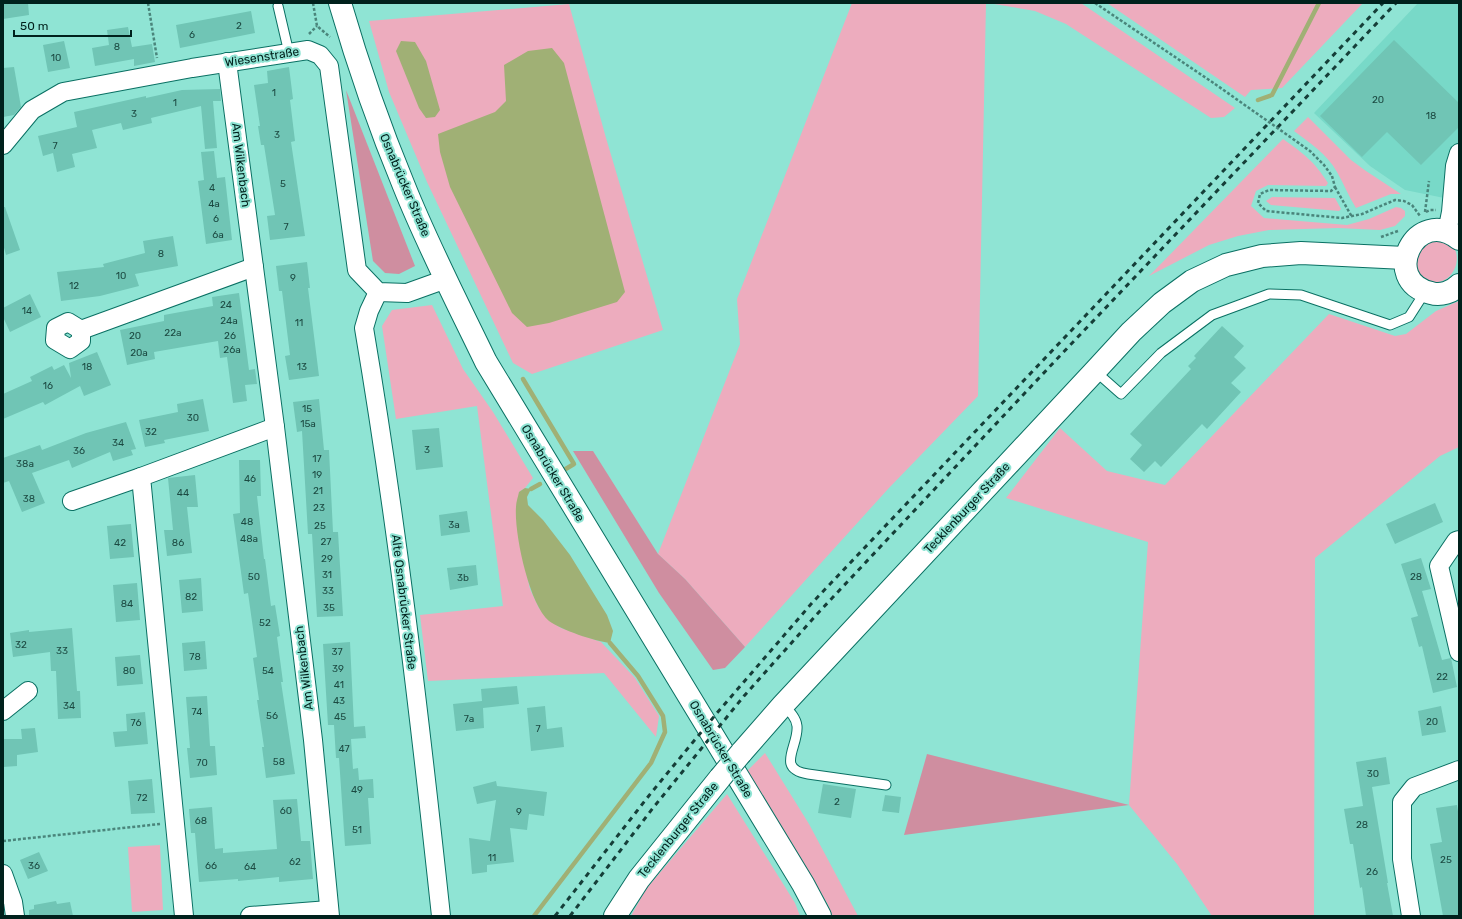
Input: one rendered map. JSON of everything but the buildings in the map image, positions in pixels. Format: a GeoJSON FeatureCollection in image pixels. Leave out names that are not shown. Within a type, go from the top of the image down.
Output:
{"type":"FeatureCollection","features":[{"type":"Feature","properties":{"kind":"street","name":"Osnabrücker Straße"},"geometry":{"type":"LineString","coordinates":[[340,3],[372,104],[404,187],[486,362],[803,884],[820,916]]}},
{"type":"Feature","properties":{"kind":"street","name":"Wiesenstraße"},"geometry":{"type":"LineString","coordinates":[[3,145],[32,110],[63,92],[227,62],[308,50],[320,55],[329,66],[357,270],[378,292]]}},
{"type":"Feature","properties":{"kind":"street","name":"Am Wilkenbach"},"geometry":{"type":"LineString","coordinates":[[227,62],[275,427],[313,740],[329,913],[250,916]]}},
{"type":"Feature","properties":{"kind":"street"},"geometry":{"type":"LineString","coordinates":[[1459,152],[1456,162],[1451,212],[1453,236],[1433,230],[1423,233],[1414,239],[1408,248],[1405,258],[1409,278],[1416,286],[1425,292],[1435,294],[1446,293],[1459,285]]}},
{"type":"Feature","properties":{"kind":"street","name":"Tecklenburger Straße"},"geometry":{"type":"LineString","coordinates":[[615,916],[639,879],[720,778],[783,705],[1131,332],[1162,303],[1192,281],[1226,265],[1262,256],[1301,253],[1405,258]]}},
{"type":"Feature","properties":{"kind":"street"},"geometry":{"type":"LineString","coordinates":[[81,330],[254,267]]}},
{"type":"Feature","properties":{"kind":"street"},"geometry":{"type":"LineString","coordinates":[[378,292],[407,293],[446,279]]}},
{"type":"Feature","properties":{"kind":"street","name":"Alte Osnabrücker Straße"},"geometry":{"type":"LineString","coordinates":[[378,292],[369,311],[364,328],[387,471],[425,762],[441,916]]}},
{"type":"Feature","properties":{"kind":"street"},"geometry":{"type":"LineString","coordinates":[[72,501],[142,477],[275,427]]}},
{"type":"Feature","properties":{"kind":"street"},"geometry":{"type":"LineString","coordinates":[[142,477],[184,916]]}},
{"type":"Feature","properties":{"kind":"street"},"geometry":{"type":"LineString","coordinates":[[1459,540],[1456,541],[1439,566],[1459,652]]}},
{"type":"Feature","properties":{"kind":"street"},"geometry":{"type":"LineString","coordinates":[[3,711],[28,691]]}},
{"type":"Feature","properties":{"kind":"street"},"geometry":{"type":"LineString","coordinates":[[1411,916],[1402,859],[1402,802],[1414,787],[1459,770]]}},
{"type":"Feature","properties":{"kind":"street"},"geometry":{"type":"LineString","coordinates":[[3,874],[13,902],[15,916]]}},
{"type":"Feature","properties":{"kind":"lane"},"geometry":{"type":"LineString","coordinates":[[278,6],[289,53]]}},
{"type":"Feature","properties":{"kind":"lane"},"geometry":{"type":"LineString","coordinates":[[1095,371],[1121,394],[1161,352],[1212,315],[1269,294],[1301,295],[1390,325],[1409,317],[1425,292]]}},
{"type":"Feature","properties":{"kind":"lane"},"geometry":{"type":"LineString","coordinates":[[783,705],[794,716],[797,725],[797,733],[790,759],[791,765],[795,770],[800,773],[886,785]]}},
{"type":"Feature","properties":{"kind":"path"},"geometry":{"type":"LineString","coordinates":[[148,3],[160,75]]}},
{"type":"Feature","properties":{"kind":"path"},"geometry":{"type":"LineString","coordinates":[[313,3],[317,26]]}},
{"type":"Feature","properties":{"kind":"path"},"geometry":{"type":"LineString","coordinates":[[1095,3],[1215,84],[1310,151],[1324,165],[1332,176],[1335,187],[1352,217]]}},
{"type":"Feature","properties":{"kind":"path"},"geometry":{"type":"LineString","coordinates":[[1425,213],[1429,181]]}},
{"type":"Feature","properties":{"kind":"path"},"geometry":{"type":"LineString","coordinates":[[1335,187],[1331,191],[1269,190],[1260,194],[1258,203],[1266,211],[1342,218],[1352,217],[1395,200],[1404,201],[1412,205],[1420,216]]}},
{"type":"Feature","properties":{"kind":"path"},"geometry":{"type":"LineString","coordinates":[[3,841],[174,823]]}},
{"type":"Feature","properties":{"kind":"shaded area"},"geometry":{"type":"Polygon","coordinates":[[[852,3],[986,3],[978,396],[888,489],[745,647],[685,579],[658,554],[740,344],[737,299],[852,3]]]}},
{"type":"Feature","properties":{"kind":"shaded area"},"geometry":{"type":"Polygon","coordinates":[[[988,3],[1081,3],[1235,108],[1224,117],[1211,118],[1066,24],[1035,11],[988,3]]]}},
{"type":"Feature","properties":{"kind":"shaded area"},"geometry":{"type":"Polygon","coordinates":[[[1107,3],[1363,3],[1282,88],[1251,90],[1245,97],[1107,3]]]}},
{"type":"Feature","properties":{"kind":"shaded area"},"geometry":{"type":"Polygon","coordinates":[[[1418,3],[1459,3],[1459,201],[1405,190],[1370,166],[1314,113],[1418,3]]]}},
{"type":"Feature","properties":{"kind":"shaded area"},"geometry":{"type":"Polygon","coordinates":[[[569,4],[606,138],[663,330],[532,374],[513,363],[427,182],[389,92],[369,21],[569,4]]]}},
{"type":"Feature","properties":{"kind":"shaded area"},"geometry":{"type":"Polygon","coordinates":[[[401,41],[415,42],[426,61],[440,110],[435,117],[426,118],[419,108],[396,51],[401,41]]]}},
{"type":"Feature","properties":{"kind":"shaded area"},"geometry":{"type":"Polygon","coordinates":[[[552,48],[564,63],[625,292],[617,302],[549,323],[527,327],[512,313],[450,187],[440,152],[438,134],[495,112],[506,101],[504,65],[528,51],[552,48]]]}},
{"type":"Feature","properties":{"kind":"shaded area"},"geometry":{"type":"Polygon","coordinates":[[[346,90],[415,266],[399,274],[385,273],[373,261],[346,90]]]}},
{"type":"Feature","properties":{"kind":"shaded area"},"geometry":{"type":"Polygon","coordinates":[[[1308,117],[1351,160],[1401,194],[1391,194],[1356,208],[1333,166],[1318,149],[1294,131],[1308,117]]]}},
{"type":"Feature","properties":{"kind":"shaded area"},"geometry":{"type":"Polygon","coordinates":[[[1283,139],[1308,158],[1328,183],[1326,186],[1268,185],[1256,191],[1251,206],[1264,218],[1347,225],[1369,219],[1396,207],[1405,211],[1405,216],[1395,226],[1380,230],[1338,228],[1269,230],[1238,236],[1209,245],[1149,276],[1283,139]]]}},
{"type":"Feature","properties":{"kind":"shaded area"},"geometry":{"type":"Polygon","coordinates":[[[1272,197],[1335,198],[1341,209],[1339,211],[1271,205],[1266,201],[1272,197]]]}},
{"type":"Feature","properties":{"kind":"shaded area"},"geometry":{"type":"Polygon","coordinates":[[[1441,238],[1454,248],[1457,259],[1456,264],[1451,275],[1447,279],[1431,282],[1419,276],[1412,256],[1420,243],[1441,238]]]}},
{"type":"Feature","properties":{"kind":"shaded area"},"geometry":{"type":"Polygon","coordinates":[[[1459,301],[1459,447],[1440,456],[1315,558],[1314,916],[1212,916],[1177,864],[1129,805],[1148,542],[1006,498],[1060,428],[1107,471],[1165,485],[1329,314],[1395,336],[1406,334],[1436,311],[1459,301]]]}},
{"type":"Feature","properties":{"kind":"shaded area"},"geometry":{"type":"Polygon","coordinates":[[[432,305],[463,369],[493,412],[533,478],[525,488],[519,492],[518,536],[530,589],[539,608],[549,620],[561,628],[601,642],[635,678],[659,716],[656,737],[604,673],[428,681],[420,615],[503,606],[477,406],[396,419],[382,326],[392,310],[432,305]]]}},
{"type":"Feature","properties":{"kind":"shaded area"},"geometry":{"type":"Polygon","coordinates":[[[573,451],[593,451],[658,554],[685,579],[745,647],[725,668],[713,670],[659,593],[573,451]]]}},
{"type":"Feature","properties":{"kind":"shaded area"},"geometry":{"type":"Polygon","coordinates":[[[525,488],[531,489],[527,497],[528,505],[543,520],[570,555],[607,615],[613,631],[610,643],[587,638],[549,621],[535,600],[520,550],[516,519],[516,503],[519,492],[525,488]]]}},
{"type":"Feature","properties":{"kind":"shaded area"},"geometry":{"type":"Polygon","coordinates":[[[765,753],[809,824],[858,916],[832,916],[828,905],[747,771],[765,753]]]}},
{"type":"Feature","properties":{"kind":"shaded area"},"geometry":{"type":"Polygon","coordinates":[[[927,754],[1129,805],[904,835],[927,754]]]}},
{"type":"Feature","properties":{"kind":"shaded area"},"geometry":{"type":"Polygon","coordinates":[[[727,794],[795,903],[800,916],[631,916],[646,889],[727,794]]]}},
{"type":"Feature","properties":{"kind":"shaded area"},"geometry":{"type":"Polygon","coordinates":[[[160,845],[163,910],[132,912],[128,847],[160,845]]]}},
{"type":"Feature","properties":{"kind":"waterway"},"geometry":{"type":"LineString","coordinates":[[1258,100],[1272,95],[1319,3]]}},
{"type":"Feature","properties":{"kind":"waterway"},"geometry":{"type":"LineString","coordinates":[[523,379],[574,464],[564,470]]}},
{"type":"Feature","properties":{"kind":"waterway"},"geometry":{"type":"LineString","coordinates":[[531,489],[540,484]]}},
{"type":"Feature","properties":{"kind":"waterway"},"geometry":{"type":"LineString","coordinates":[[534,916],[651,763],[665,732],[663,716],[638,676],[610,643]]}},
{"type":"Feature","properties":{"kind":"railway"},"geometry":{"type":"LineString","coordinates":[[555,916],[651,793],[717,713],[812,603],[1383,3]]}},
{"type":"Feature","properties":{"kind":"railway"},"geometry":{"type":"LineString","coordinates":[[570,916],[653,808],[744,696],[819,612],[1055,361],[1396,3]]}}]}
